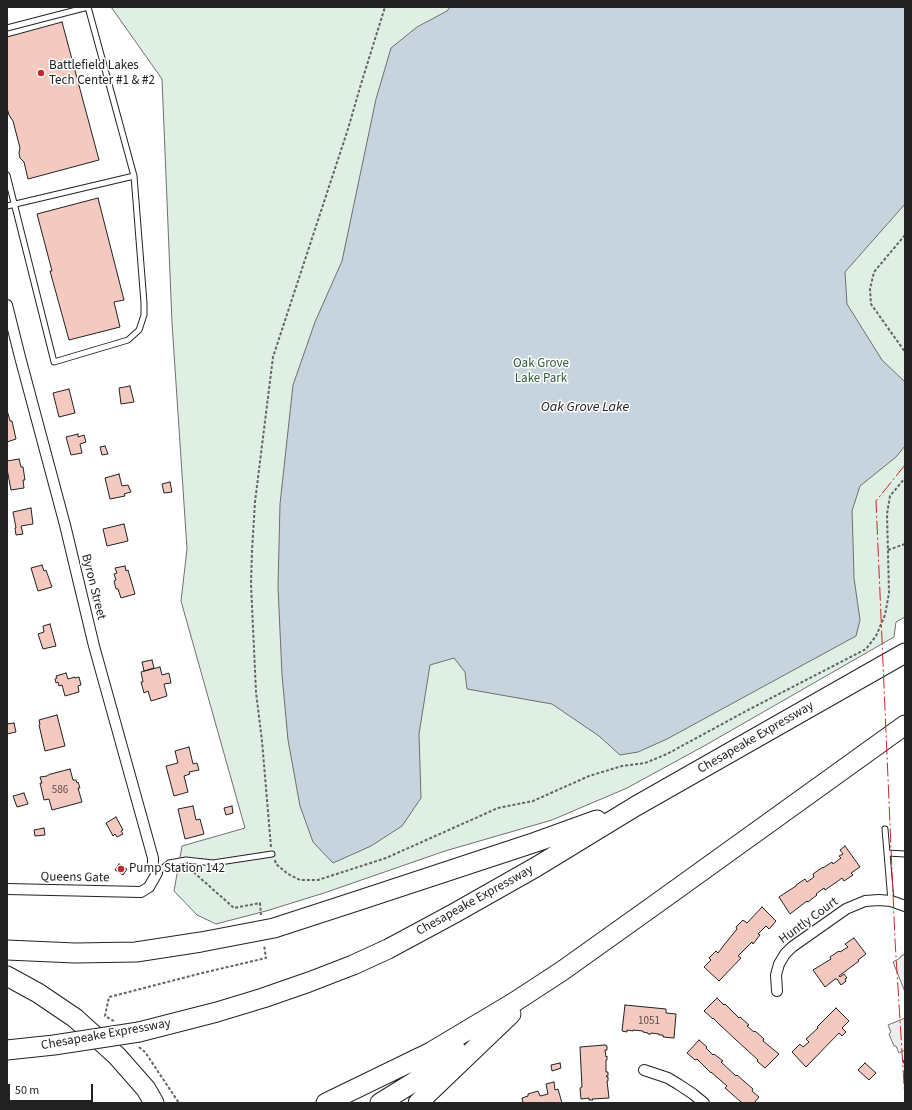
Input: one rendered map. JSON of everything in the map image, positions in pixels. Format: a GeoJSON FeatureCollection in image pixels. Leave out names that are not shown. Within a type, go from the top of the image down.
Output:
{"type":"FeatureCollection","features":[{"type":"Feature","properties":{"kind":"highway","name":"Chesapeake Expressway"},"geometry":{"type":"LineString","coordinates":[[7,1050],[137,1037],[263,998],[353,965],[388,949],[453,914],[536,867],[636,806],[905,653]]}},
{"type":"Feature","properties":{"kind":"highway"},"geometry":{"type":"LineString","coordinates":[[326,1103],[431,1052],[514,1003],[562,971],[905,725]]}},
{"type":"Feature","properties":{"kind":"highway"},"geometry":{"type":"LineString","coordinates":[[7,950],[75,953],[136,952],[201,942],[274,928],[536,842],[636,806]]}},
{"type":"Feature","properties":{"kind":"highway"},"geometry":{"type":"LineString","coordinates":[[418,1103],[504,1020],[562,971]]}},
{"type":"Feature","properties":{"kind":"highway"},"geometry":{"type":"LineString","coordinates":[[7,976],[38,993],[75,1018],[117,1056],[146,1089],[154,1103]]}},
{"type":"Feature","properties":{"kind":"highway"},"geometry":{"type":"LineString","coordinates":[[380,1103],[414,1082],[514,1003]]}},
{"type":"Feature","properties":{"kind":"street","name":"Byron Street"},"geometry":{"type":"LineString","coordinates":[[7,306],[65,525],[94,646],[153,858],[153,865],[157,873]]}},
{"type":"Feature","properties":{"kind":"street","name":"Queens Gate"},"geometry":{"type":"LineString","coordinates":[[7,889],[141,892],[149,887],[157,873]]}},
{"type":"Feature","properties":{"kind":"street","name":"Huntly Court"},"geometry":{"type":"LineString","coordinates":[[777,991],[776,975],[779,964],[785,954],[792,948],[846,909],[865,902],[879,900],[888,901]]}},
{"type":"Feature","properties":{"kind":"street"},"geometry":{"type":"LineString","coordinates":[[888,901],[905,906]]}},
{"type":"Feature","properties":{"kind":"street"},"geometry":{"type":"LineString","coordinates":[[644,1070],[673,1081],[704,1103]]}},
{"type":"Feature","properties":{"kind":"lane"},"geometry":{"type":"LineString","coordinates":[[7,28],[88,7],[134,176],[144,315],[139,330],[128,340],[54,362],[7,175]]}},
{"type":"Feature","properties":{"kind":"lane"},"geometry":{"type":"LineString","coordinates":[[7,206],[134,176]]}},
{"type":"Feature","properties":{"kind":"lane"},"geometry":{"type":"LineString","coordinates":[[885,829],[888,901]]}},
{"type":"Feature","properties":{"kind":"lane"},"geometry":{"type":"LineString","coordinates":[[887,853],[905,854]]}},
{"type":"Feature","properties":{"kind":"lane"},"geometry":{"type":"LineString","coordinates":[[157,873],[169,864],[186,860],[213,863],[272,854]]}},
{"type":"Feature","properties":{"kind":"path"},"geometry":{"type":"LineString","coordinates":[[385,7],[348,129],[273,357],[255,502],[251,584],[256,692],[272,854],[276,864],[288,874],[300,880],[318,880],[386,858],[498,808],[533,801],[589,776],[622,766],[645,763],[667,754],[866,649],[876,636],[885,615],[889,593],[886,514],[890,496],[905,478]]}},
{"type":"Feature","properties":{"kind":"path"},"geometry":{"type":"LineString","coordinates":[[905,234],[874,272],[870,289],[871,304],[905,352]]}},
{"type":"Feature","properties":{"kind":"path"},"geometry":{"type":"LineString","coordinates":[[888,550],[905,544]]}},
{"type":"Feature","properties":{"kind":"path"},"geometry":{"type":"LineString","coordinates":[[189,868],[234,908],[260,903],[261,918]]}},
{"type":"Feature","properties":{"kind":"path"},"geometry":{"type":"LineString","coordinates":[[115,1022],[105,1016],[109,997],[266,958],[264,943]]}},
{"type":"Feature","properties":{"kind":"path"},"geometry":{"type":"LineString","coordinates":[[137,1037],[145,1052],[179,1103]]}},
{"type":"Feature","properties":{"kind":"green space","name":"Oak Grove Lake"},"geometry":{"type":"Polygon","coordinates":[[[111,7],[905,7],[905,617],[896,622],[894,637],[704,746],[627,788],[552,820],[445,851],[324,893],[266,911],[216,924],[197,915],[174,891],[182,846],[245,828],[181,601],[187,549],[172,323],[162,79],[111,7]]]}},
{"type":"Feature","properties":{"kind":"shaded area"},"geometry":{"type":"Polygon","coordinates":[[[905,954],[905,992],[893,962],[905,954]]]}},
{"type":"Feature","properties":{"kind":"shaded area"},"geometry":{"type":"Polygon","coordinates":[[[905,1018],[905,1050],[899,1053],[889,1034],[891,1032],[888,1025],[905,1018]]]}},
{"type":"Feature","properties":{"kind":"water","name":"Oak Grove Lake"},"geometry":{"type":"Polygon","coordinates":[[[450,7],[905,7],[905,204],[845,272],[847,304],[882,360],[905,382],[905,446],[896,457],[860,486],[852,511],[854,578],[860,620],[856,636],[667,739],[638,752],[620,755],[599,736],[552,704],[467,689],[465,672],[454,658],[430,665],[419,734],[421,798],[402,826],[371,846],[333,863],[313,842],[300,806],[288,740],[282,675],[278,587],[280,504],[293,385],[315,322],[342,261],[376,99],[391,48],[417,27],[447,11],[450,7]]]}},
{"type":"Feature","properties":{"kind":"building","name":"Battlefield Lakes Tech Center #1 & #2"},"geometry":{"type":"Polygon","coordinates":[[[62,22],[99,160],[28,179],[24,162],[20,158],[20,148],[13,121],[7,108],[7,37],[62,22]]]}},
{"type":"Feature","properties":{"kind":"building"},"geometry":{"type":"Polygon","coordinates":[[[98,198],[124,300],[114,302],[120,327],[69,340],[50,271],[52,271],[37,214],[98,198]]]}},
{"type":"Feature","properties":{"kind":"building"},"geometry":{"type":"Polygon","coordinates":[[[130,386],[134,402],[121,404],[119,388],[130,386]]]}},
{"type":"Feature","properties":{"kind":"building"},"geometry":{"type":"Polygon","coordinates":[[[69,389],[75,413],[59,417],[53,393],[69,389]]]}},
{"type":"Feature","properties":{"kind":"building"},"geometry":{"type":"Polygon","coordinates":[[[7,410],[10,421],[12,421],[16,439],[7,442],[7,410]]]}},
{"type":"Feature","properties":{"kind":"building"},"geometry":{"type":"Polygon","coordinates":[[[78,434],[78,437],[84,435],[86,442],[80,444],[82,453],[71,455],[66,437],[78,434]]]}},
{"type":"Feature","properties":{"kind":"building"},"geometry":{"type":"Polygon","coordinates":[[[105,446],[108,454],[102,455],[100,447],[105,446]]]}},
{"type":"Feature","properties":{"kind":"building"},"geometry":{"type":"Polygon","coordinates":[[[19,459],[21,467],[23,467],[25,480],[23,480],[24,488],[11,490],[7,461],[19,459]]]}},
{"type":"Feature","properties":{"kind":"building"},"geometry":{"type":"Polygon","coordinates":[[[119,474],[122,486],[128,485],[131,492],[124,494],[125,496],[110,499],[105,478],[119,474]]]}},
{"type":"Feature","properties":{"kind":"building"},"geometry":{"type":"Polygon","coordinates":[[[170,482],[172,492],[164,493],[162,484],[170,482]]]}},
{"type":"Feature","properties":{"kind":"building"},"geometry":{"type":"Polygon","coordinates":[[[31,508],[33,524],[21,526],[23,534],[16,535],[13,512],[31,508]]]}},
{"type":"Feature","properties":{"kind":"building"},"geometry":{"type":"Polygon","coordinates":[[[124,524],[128,541],[107,546],[103,529],[124,524]]]}},
{"type":"Feature","properties":{"kind":"building"},"geometry":{"type":"Polygon","coordinates":[[[42,565],[44,571],[46,570],[52,587],[38,591],[31,568],[42,565]]]}},
{"type":"Feature","properties":{"kind":"building"},"geometry":{"type":"Polygon","coordinates":[[[125,566],[126,571],[128,570],[135,594],[121,598],[118,589],[116,589],[114,574],[117,573],[115,568],[125,566]]]}},
{"type":"Feature","properties":{"kind":"building"},"geometry":{"type":"Polygon","coordinates":[[[50,624],[56,646],[43,649],[38,634],[44,632],[43,626],[50,624]]]}},
{"type":"Feature","properties":{"kind":"building"},"geometry":{"type":"Polygon","coordinates":[[[152,660],[154,668],[144,671],[142,662],[152,660]]]}},
{"type":"Feature","properties":{"kind":"building"},"geometry":{"type":"Polygon","coordinates":[[[160,667],[162,675],[169,673],[171,683],[164,684],[167,696],[151,701],[148,691],[144,693],[141,682],[143,682],[141,672],[160,667]]]}},
{"type":"Feature","properties":{"kind":"building"},"geometry":{"type":"Polygon","coordinates":[[[66,673],[68,679],[79,677],[81,685],[78,686],[79,692],[65,696],[62,685],[59,686],[55,679],[57,678],[56,676],[66,673]]]}},
{"type":"Feature","properties":{"kind":"building"},"geometry":{"type":"Polygon","coordinates":[[[57,715],[65,746],[45,751],[39,720],[57,715]]]}},
{"type":"Feature","properties":{"kind":"building"},"geometry":{"type":"Polygon","coordinates":[[[14,723],[16,732],[7,734],[7,724],[14,723]]]}},
{"type":"Feature","properties":{"kind":"building"},"geometry":{"type":"Polygon","coordinates":[[[189,747],[193,764],[197,763],[199,770],[189,772],[190,774],[184,776],[188,792],[174,796],[166,766],[178,763],[175,751],[189,747]]]}},
{"type":"Feature","properties":{"kind":"building"},"geometry":{"type":"Polygon","coordinates":[[[70,769],[73,780],[76,780],[77,783],[78,782],[82,802],[52,810],[49,799],[44,800],[40,777],[70,769]]]}},
{"type":"Feature","properties":{"kind":"building"},"geometry":{"type":"Polygon","coordinates":[[[24,793],[28,804],[17,807],[13,796],[24,793]]]}},
{"type":"Feature","properties":{"kind":"building"},"geometry":{"type":"Polygon","coordinates":[[[193,806],[196,820],[200,819],[204,834],[185,839],[178,809],[193,806]]]}},
{"type":"Feature","properties":{"kind":"building"},"geometry":{"type":"Polygon","coordinates":[[[232,806],[233,813],[226,815],[224,808],[232,806]]]}},
{"type":"Feature","properties":{"kind":"building"},"geometry":{"type":"Polygon","coordinates":[[[116,817],[123,830],[121,831],[123,834],[117,837],[115,834],[113,836],[106,823],[116,817]]]}},
{"type":"Feature","properties":{"kind":"building"},"geometry":{"type":"Polygon","coordinates":[[[44,828],[45,835],[35,836],[34,830],[44,828]]]}},
{"type":"Feature","properties":{"kind":"building"},"geometry":{"type":"Polygon","coordinates":[[[845,846],[860,867],[851,873],[853,875],[844,881],[842,878],[825,890],[824,888],[808,902],[807,901],[790,914],[779,897],[805,879],[807,882],[814,877],[813,874],[832,862],[833,864],[841,858],[839,856],[843,854],[840,850],[845,846]]]}},
{"type":"Feature","properties":{"kind":"building","name":"Pump Station 142"},"geometry":{"type":"Polygon","coordinates":[[[119,864],[127,869],[123,875],[115,870],[119,864]]]}},
{"type":"Feature","properties":{"kind":"building"},"geometry":{"type":"Polygon","coordinates":[[[762,907],[776,921],[769,929],[766,926],[758,934],[760,935],[753,944],[752,942],[738,956],[741,958],[719,981],[704,967],[711,960],[709,958],[716,951],[718,953],[737,929],[736,927],[743,920],[747,923],[762,907]]]}},
{"type":"Feature","properties":{"kind":"building"},"geometry":{"type":"Polygon","coordinates":[[[854,938],[866,954],[839,976],[840,977],[844,974],[847,978],[845,979],[846,981],[841,985],[837,979],[835,979],[825,987],[813,970],[831,959],[830,957],[839,951],[840,952],[848,947],[845,944],[854,938]]]}},
{"type":"Feature","properties":{"kind":"building"},"geometry":{"type":"Polygon","coordinates":[[[717,998],[749,1025],[747,1026],[754,1032],[755,1031],[764,1039],[763,1041],[779,1054],[765,1068],[704,1011],[717,998]]]}},
{"type":"Feature","properties":{"kind":"building"},"geometry":{"type":"Polygon","coordinates":[[[625,1005],[666,1009],[666,1013],[676,1014],[674,1038],[663,1037],[663,1035],[659,1034],[648,1034],[643,1031],[622,1031],[625,1005]]]}},
{"type":"Feature","properties":{"kind":"building"},"geometry":{"type":"Polygon","coordinates":[[[836,1008],[849,1021],[842,1028],[846,1032],[842,1036],[839,1033],[806,1067],[792,1052],[800,1044],[803,1047],[809,1042],[806,1039],[836,1008]]]}},
{"type":"Feature","properties":{"kind":"building"},"geometry":{"type":"Polygon","coordinates":[[[699,1040],[713,1055],[714,1054],[723,1061],[721,1062],[736,1076],[737,1075],[753,1089],[752,1091],[759,1097],[754,1103],[741,1102],[725,1088],[727,1086],[697,1059],[695,1060],[687,1053],[699,1040]]]}},
{"type":"Feature","properties":{"kind":"building"},"geometry":{"type":"Polygon","coordinates":[[[607,1046],[607,1050],[605,1050],[606,1057],[607,1056],[606,1072],[608,1072],[608,1076],[606,1076],[608,1077],[609,1098],[592,1099],[593,1100],[589,1100],[589,1098],[581,1099],[580,1088],[582,1087],[580,1047],[607,1046]]]}},
{"type":"Feature","properties":{"kind":"building"},"geometry":{"type":"Polygon","coordinates":[[[560,1063],[561,1068],[552,1071],[551,1065],[560,1063]]]}},
{"type":"Feature","properties":{"kind":"building"},"geometry":{"type":"Polygon","coordinates":[[[865,1063],[876,1073],[869,1080],[858,1070],[865,1063]]]}},
{"type":"Feature","properties":{"kind":"building"},"geometry":{"type":"Polygon","coordinates":[[[554,1082],[555,1090],[558,1089],[562,1103],[523,1103],[522,1098],[528,1096],[528,1094],[538,1091],[540,1096],[548,1094],[546,1084],[554,1082]]]}},
{"type":"Feature","properties":{"kind":"fence"},"geometry":{"type":"LineString","coordinates":[[905,1060],[903,1061],[905,1066]]}},
{"type":"Feature","properties":{"kind":"power"},"geometry":{"type":"LineString","coordinates":[[905,465],[876,501],[895,940],[905,1100]]}},
{"type":"Feature","properties":{"kind":"place","name":"Battlefield Lakes Tech Center #1 & #2"},"geometry":{"type":"Point","coordinates":[41,73]}},
{"type":"Feature","properties":{"kind":"place","name":"Pump Station 142"},"geometry":{"type":"Point","coordinates":[121,869]}},
{"type":"Feature","properties":{"kind":"park label","name":"Oak Grove Lake Park"},"geometry":{"type":"Point","coordinates":[541,372]}}]}
